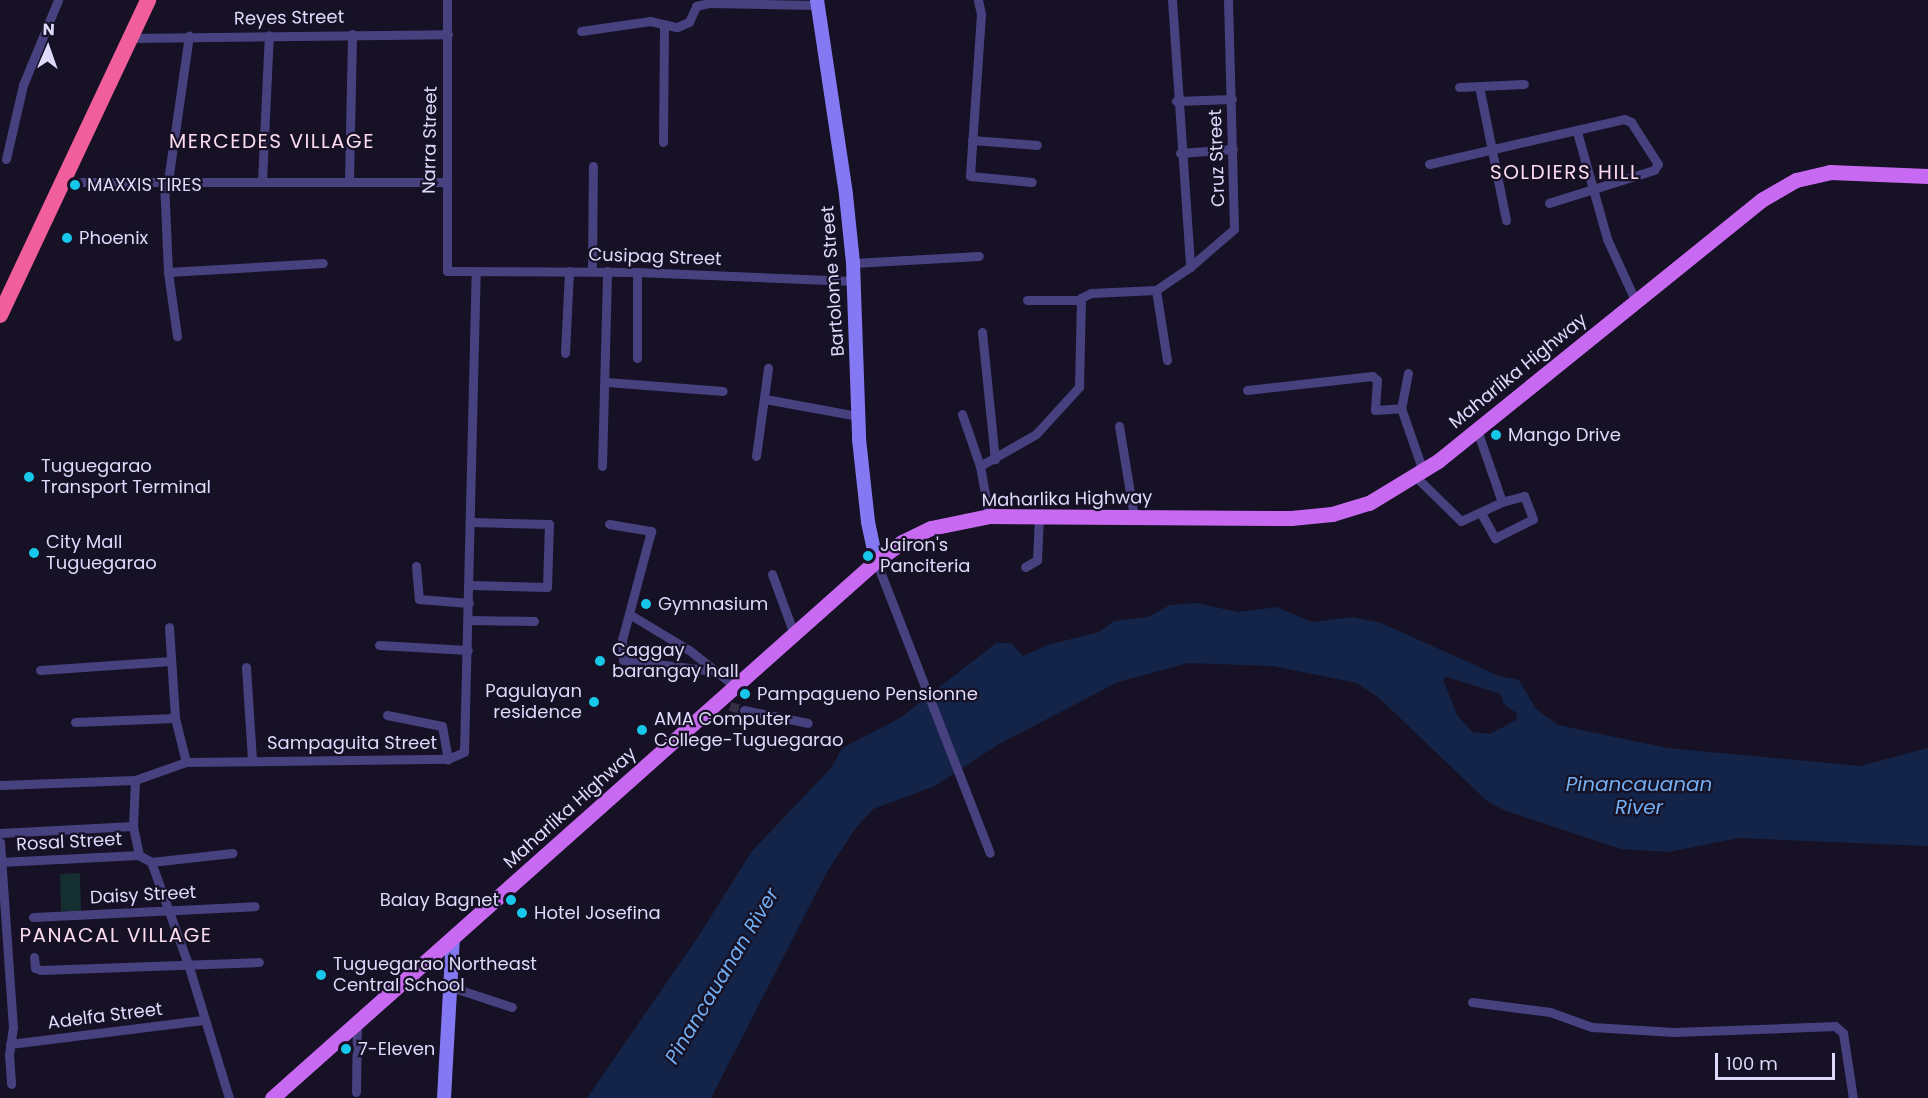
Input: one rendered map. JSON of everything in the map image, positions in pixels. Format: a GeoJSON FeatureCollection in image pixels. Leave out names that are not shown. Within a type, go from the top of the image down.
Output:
{"type":"FeatureCollection","features":[{"type":"Feature","properties":{"kind":"highway"},"geometry":{"type":"LineString","coordinates":[[0,315],[148,0]]}},
{"type":"Feature","properties":{"kind":"main road","name":"Maharlika Highway"},"geometry":{"type":"LineString","coordinates":[[272,1098],[453,938],[727,702],[736,687],[876,561],[931,528],[989,516],[1291,518],[1332,514],[1369,503],[1419,474],[1477,430],[1635,300],[1763,199],[1796,180],[1830,172],[1928,176]]}},
{"type":"Feature","properties":{"kind":"street"},"geometry":{"type":"LineString","coordinates":[[6,159],[23,85],[58,0]]}},
{"type":"Feature","properties":{"kind":"street","name":"Narra Street"},"geometry":{"type":"LineString","coordinates":[[447,0],[444,265],[447,271],[455,272]]}},
{"type":"Feature","properties":{"kind":"street"},"geometry":{"type":"LineString","coordinates":[[978,0],[981,14],[971,176],[1032,182]]}},
{"type":"Feature","properties":{"kind":"street"},"geometry":{"type":"LineString","coordinates":[[1172,0],[1176,101],[1190,267]]}},
{"type":"Feature","properties":{"kind":"street","name":"Cruz Street"},"geometry":{"type":"LineString","coordinates":[[1156,290],[1190,267],[1234,229],[1228,0]]}},
{"type":"Feature","properties":{"kind":"street"},"geometry":{"type":"LineString","coordinates":[[581,31],[650,21],[664,25],[686,25],[693,9],[701,4],[817,2]]}},
{"type":"Feature","properties":{"kind":"street","name":"Bartolome Street"},"geometry":{"type":"LineString","coordinates":[[817,2],[853,263],[858,416],[868,522],[876,561]]}},
{"type":"Feature","properties":{"kind":"street"},"geometry":{"type":"LineString","coordinates":[[663,142],[664,25]]}},
{"type":"Feature","properties":{"kind":"street"},"geometry":{"type":"LineString","coordinates":[[349,180],[352,34]]}},
{"type":"Feature","properties":{"kind":"street","name":"Reyes Street"},"geometry":{"type":"LineString","coordinates":[[131,38],[448,34]]}},
{"type":"Feature","properties":{"kind":"street"},"geometry":{"type":"LineString","coordinates":[[262,181],[269,35]]}},
{"type":"Feature","properties":{"kind":"street"},"geometry":{"type":"LineString","coordinates":[[177,336],[168,272],[166,181],[189,36]]}},
{"type":"Feature","properties":{"kind":"street"},"geometry":{"type":"LineString","coordinates":[[1459,87],[1524,84]]}},
{"type":"Feature","properties":{"kind":"street"},"geometry":{"type":"LineString","coordinates":[[1479,86],[1490,153],[1506,220]]}},
{"type":"Feature","properties":{"kind":"street"},"geometry":{"type":"LineString","coordinates":[[1176,101],[1232,99]]}},
{"type":"Feature","properties":{"kind":"street"},"geometry":{"type":"LineString","coordinates":[[1429,164],[1490,153],[1628,120],[1658,164],[1654,170],[1549,203]]}},
{"type":"Feature","properties":{"kind":"street"},"geometry":{"type":"LineString","coordinates":[[1577,132],[1607,238],[1635,300]]}},
{"type":"Feature","properties":{"kind":"street"},"geometry":{"type":"LineString","coordinates":[[972,140],[1037,145]]}},
{"type":"Feature","properties":{"kind":"street"},"geometry":{"type":"LineString","coordinates":[[1180,153],[1233,149]]}},
{"type":"Feature","properties":{"kind":"street"},"geometry":{"type":"LineString","coordinates":[[592,272],[593,166]]}},
{"type":"Feature","properties":{"kind":"street"},"geometry":{"type":"LineString","coordinates":[[63,182],[349,180],[446,182]]}},
{"type":"Feature","properties":{"kind":"street"},"geometry":{"type":"LineString","coordinates":[[853,263],[979,256]]}},
{"type":"Feature","properties":{"kind":"street"},"geometry":{"type":"LineString","coordinates":[[168,272],[323,263]]}},
{"type":"Feature","properties":{"kind":"street","name":"Cusipag Street"},"geometry":{"type":"LineString","coordinates":[[455,272],[637,272],[854,281]]}},
{"type":"Feature","properties":{"kind":"street"},"geometry":{"type":"LineString","coordinates":[[565,353],[569,272]]}},
{"type":"Feature","properties":{"kind":"street"},"geometry":{"type":"LineString","coordinates":[[602,466],[607,382],[607,272]]}},
{"type":"Feature","properties":{"kind":"street"},"geometry":{"type":"LineString","coordinates":[[637,272],[637,358]]}},
{"type":"Feature","properties":{"kind":"street","name":"Sampaguita Street"},"geometry":{"type":"LineString","coordinates":[[0,785],[135,780],[186,762],[460,757],[466,747],[476,273]]}},
{"type":"Feature","properties":{"kind":"street"},"geometry":{"type":"LineString","coordinates":[[1027,300],[1080,300],[1091,293],[1156,290],[1167,360]]}},
{"type":"Feature","properties":{"kind":"street"},"geometry":{"type":"LineString","coordinates":[[980,466],[996,459],[1036,434],[1076,394],[1080,373],[1080,300]]}},
{"type":"Feature","properties":{"kind":"street"},"geometry":{"type":"LineString","coordinates":[[982,332],[996,459]]}},
{"type":"Feature","properties":{"kind":"street"},"geometry":{"type":"LineString","coordinates":[[756,456],[768,368]]}},
{"type":"Feature","properties":{"kind":"street"},"geometry":{"type":"LineString","coordinates":[[1408,373],[1401,408],[1419,474],[1458,520],[1465,521],[1502,502],[1524,496],[1533,519],[1495,538],[1481,513]]}},
{"type":"Feature","properties":{"kind":"street"},"geometry":{"type":"LineString","coordinates":[[1247,390],[1372,376],[1377,380],[1375,410],[1401,408]]}},
{"type":"Feature","properties":{"kind":"street"},"geometry":{"type":"LineString","coordinates":[[607,382],[723,391]]}},
{"type":"Feature","properties":{"kind":"street"},"geometry":{"type":"LineString","coordinates":[[765,399],[858,416]]}},
{"type":"Feature","properties":{"kind":"street"},"geometry":{"type":"LineString","coordinates":[[962,414],[980,466],[989,516]]}},
{"type":"Feature","properties":{"kind":"street"},"geometry":{"type":"LineString","coordinates":[[1119,426],[1134,517]]}},
{"type":"Feature","properties":{"kind":"street"},"geometry":{"type":"LineString","coordinates":[[1477,430],[1502,502]]}},
{"type":"Feature","properties":{"kind":"street"},"geometry":{"type":"LineString","coordinates":[[1025,567],[1037,560],[1039,516]]}},
{"type":"Feature","properties":{"kind":"street"},"geometry":{"type":"LineString","coordinates":[[470,585],[547,587],[549,524],[471,522]]}},
{"type":"Feature","properties":{"kind":"street"},"geometry":{"type":"LineString","coordinates":[[609,524],[651,531],[620,651],[627,663],[714,671]]}},
{"type":"Feature","properties":{"kind":"street"},"geometry":{"type":"LineString","coordinates":[[876,561],[990,853]]}},
{"type":"Feature","properties":{"kind":"street"},"geometry":{"type":"LineString","coordinates":[[416,566],[418,599],[469,603]]}},
{"type":"Feature","properties":{"kind":"street"},"geometry":{"type":"LineString","coordinates":[[772,574],[794,634]]}},
{"type":"Feature","properties":{"kind":"street"},"geometry":{"type":"LineString","coordinates":[[629,614],[689,650],[736,687]]}},
{"type":"Feature","properties":{"kind":"street"},"geometry":{"type":"LineString","coordinates":[[469,620],[534,621]]}},
{"type":"Feature","properties":{"kind":"street"},"geometry":{"type":"LineString","coordinates":[[169,627],[175,718],[186,762]]}},
{"type":"Feature","properties":{"kind":"street"},"geometry":{"type":"LineString","coordinates":[[379,645],[468,650]]}},
{"type":"Feature","properties":{"kind":"street"},"geometry":{"type":"LineString","coordinates":[[40,670],[171,661]]}},
{"type":"Feature","properties":{"kind":"street"},"geometry":{"type":"LineString","coordinates":[[246,667],[252,760]]}},
{"type":"Feature","properties":{"kind":"street"},"geometry":{"type":"LineString","coordinates":[[744,710],[808,723]]}},
{"type":"Feature","properties":{"kind":"street"},"geometry":{"type":"LineString","coordinates":[[387,715],[442,726],[448,759]]}},
{"type":"Feature","properties":{"kind":"street"},"geometry":{"type":"LineString","coordinates":[[75,722],[175,718]]}},
{"type":"Feature","properties":{"kind":"street"},"geometry":{"type":"LineString","coordinates":[[135,780],[133,826],[139,855],[151,862],[233,853]]}},
{"type":"Feature","properties":{"kind":"street"},"geometry":{"type":"LineString","coordinates":[[0,833],[133,826]]}},
{"type":"Feature","properties":{"kind":"street"},"geometry":{"type":"LineString","coordinates":[[0,842],[4,968],[13,1027],[10,1044],[11,1084]]}},
{"type":"Feature","properties":{"kind":"street","name":"Rosal Street"},"geometry":{"type":"LineString","coordinates":[[0,862],[139,855]]}},
{"type":"Feature","properties":{"kind":"street"},"geometry":{"type":"LineString","coordinates":[[151,862],[188,964],[203,1020],[229,1098]]}},
{"type":"Feature","properties":{"kind":"street","name":"Daisy Street"},"geometry":{"type":"LineString","coordinates":[[33,917],[255,906]]}},
{"type":"Feature","properties":{"kind":"street"},"geometry":{"type":"LineString","coordinates":[[444,1098],[453,938]]}},
{"type":"Feature","properties":{"kind":"street"},"geometry":{"type":"LineString","coordinates":[[34,957],[35,968],[259,962]]}},
{"type":"Feature","properties":{"kind":"street"},"geometry":{"type":"LineString","coordinates":[[451,987],[512,1007]]}},
{"type":"Feature","properties":{"kind":"street"},"geometry":{"type":"LineString","coordinates":[[1472,1002],[1550,1012],[1584,1026],[1612,1028],[1674,1032],[1835,1026],[1843,1033],[1853,1098]]}},
{"type":"Feature","properties":{"kind":"street","name":"Adelfa Street"},"geometry":{"type":"LineString","coordinates":[[10,1044],[203,1020]]}},
{"type":"Feature","properties":{"kind":"street"},"geometry":{"type":"LineString","coordinates":[[356,1092],[357,1023]]}},
{"type":"Feature","properties":{"kind":"green space"},"geometry":{"type":"Polygon","coordinates":[[[80,873],[81,911],[61,911],[60,874],[80,873]]]}},
{"type":"Feature","properties":{"kind":"water","name":"Pinancauanan River"},"geometry":{"type":"Polygon","coordinates":[[[1196,603],[1238,612],[1277,607],[1312,622],[1353,617],[1381,623],[1499,676],[1519,680],[1536,709],[1558,725],[1667,748],[1860,766],[1928,748],[1928,846],[1738,838],[1669,852],[1621,849],[1506,811],[1487,801],[1378,697],[1357,683],[1272,666],[1188,663],[1118,682],[999,744],[935,786],[873,809],[855,829],[827,872],[711,1098],[587,1098],[698,937],[752,851],[832,767],[842,748],[900,718],[996,643],[1011,643],[1023,656],[1047,645],[1099,632],[1114,621],[1148,617],[1170,605],[1196,603]],[[1447,677],[1443,679],[1457,715],[1472,732],[1490,734],[1516,720],[1517,714],[1503,703],[1501,694],[1447,677]]]}},
{"type":"Feature","properties":{"kind":"tunnel"},"geometry":{"type":"LineString","coordinates":[[730,706],[744,710]]}},
{"type":"Feature","properties":{"kind":"place","name":"MAXXIS TIRES"},"geometry":{"type":"Point","coordinates":[75,185]}},
{"type":"Feature","properties":{"kind":"place","name":"Phoenix"},"geometry":{"type":"Point","coordinates":[67,238]}},
{"type":"Feature","properties":{"kind":"place","name":"Mango Drive"},"geometry":{"type":"Point","coordinates":[1496,435]}},
{"type":"Feature","properties":{"kind":"place","name":"Tuguegarao Transport Terminal"},"geometry":{"type":"Point","coordinates":[29,477]}},
{"type":"Feature","properties":{"kind":"place","name":"City Mall Tuguegarao"},"geometry":{"type":"Point","coordinates":[34,553]}},
{"type":"Feature","properties":{"kind":"place","name":"Jairon's Panciteria"},"geometry":{"type":"Point","coordinates":[868,556]}},
{"type":"Feature","properties":{"kind":"place","name":"Gymnasium"},"geometry":{"type":"Point","coordinates":[646,604]}},
{"type":"Feature","properties":{"kind":"place","name":"Caggay barangay hall"},"geometry":{"type":"Point","coordinates":[600,661]}},
{"type":"Feature","properties":{"kind":"place","name":"Pampagueno Pensionne"},"geometry":{"type":"Point","coordinates":[745,694]}},
{"type":"Feature","properties":{"kind":"place","name":"Pagulayan residence"},"geometry":{"type":"Point","coordinates":[594,702]}},
{"type":"Feature","properties":{"kind":"place","name":"AMA Computer College-Tuguegarao"},"geometry":{"type":"Point","coordinates":[642,730]}},
{"type":"Feature","properties":{"kind":"place","name":"Balay Bagnet"},"geometry":{"type":"Point","coordinates":[511,900]}},
{"type":"Feature","properties":{"kind":"place","name":"Hotel Josefina"},"geometry":{"type":"Point","coordinates":[522,913]}},
{"type":"Feature","properties":{"kind":"place","name":"Tuguegarao Northeast Central School"},"geometry":{"type":"Point","coordinates":[321,975]}},
{"type":"Feature","properties":{"kind":"place","name":"7-Eleven"},"geometry":{"type":"Point","coordinates":[346,1049]}},
{"type":"Feature","properties":{"kind":"district","name":"MERCEDES VILLAGE"},"geometry":{"type":"Point","coordinates":[272,141]}},
{"type":"Feature","properties":{"kind":"district","name":"SOLDIERS HILL"},"geometry":{"type":"Point","coordinates":[1565,172]}},
{"type":"Feature","properties":{"kind":"district","name":"PANACAL VILLAGE"},"geometry":{"type":"Point","coordinates":[116,935]}}]}
